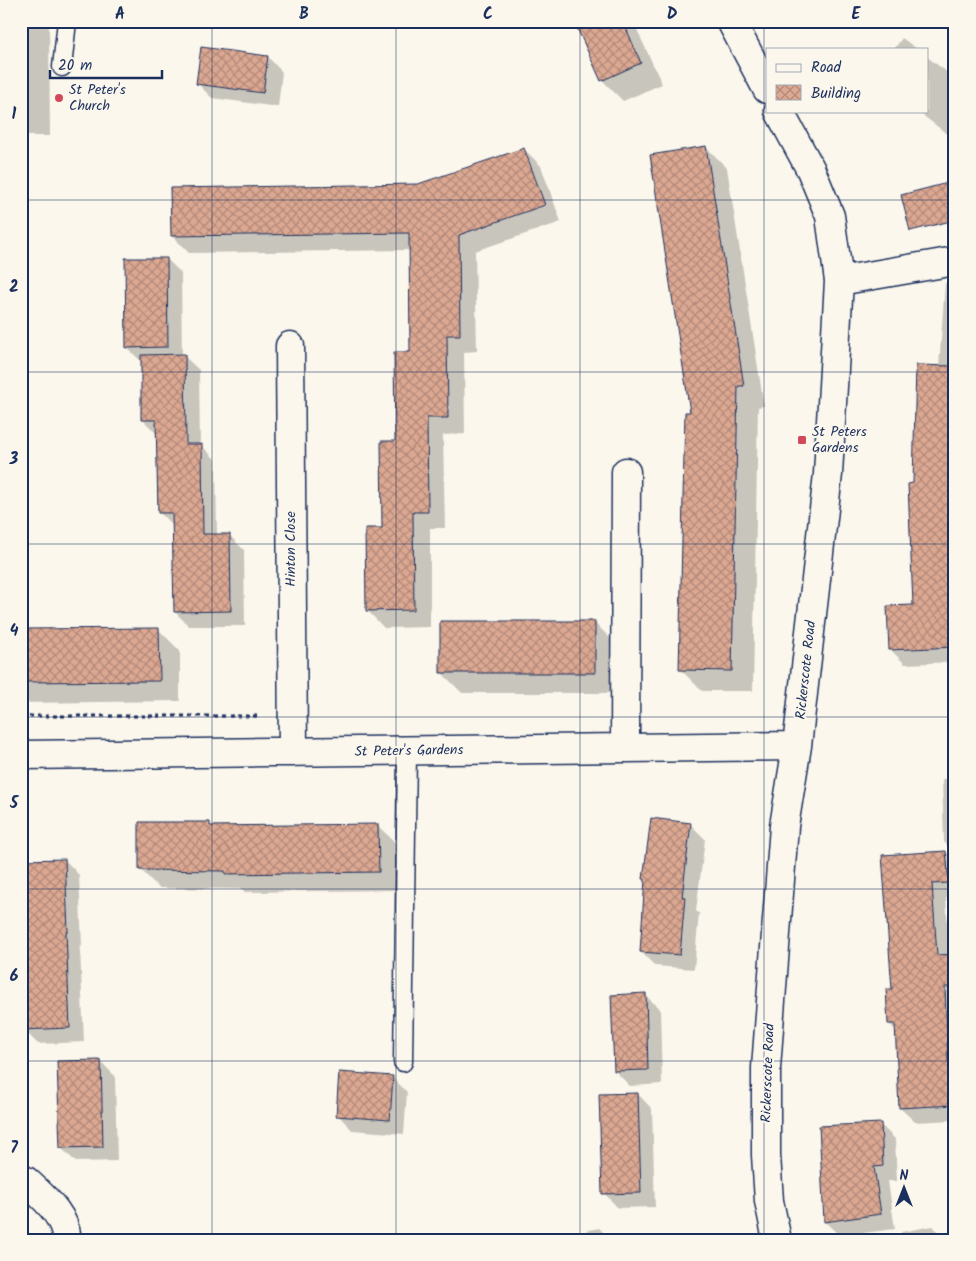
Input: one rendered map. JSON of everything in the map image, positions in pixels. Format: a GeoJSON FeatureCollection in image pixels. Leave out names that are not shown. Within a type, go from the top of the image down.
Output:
{"type":"FeatureCollection","features":[{"type":"Feature","properties":{"kind":"street"},"geometry":{"type":"LineString","coordinates":[[731,21],[766,87]]}},
{"type":"Feature","properties":{"kind":"street","name":"Rickerscote Road"},"geometry":{"type":"LineString","coordinates":[[777,1240],[768,1192],[766,1068],[784,826],[797,746],[828,474],[839,281],[830,216],[811,170],[780,112]]}},
{"type":"Feature","properties":{"kind":"street"},"geometry":{"type":"LineString","coordinates":[[839,281],[955,260]]}},
{"type":"Feature","properties":{"kind":"street","name":"Hinton Close"},"geometry":{"type":"LineString","coordinates":[[290,346],[293,752]]}},
{"type":"Feature","properties":{"kind":"street"},"geometry":{"type":"LineString","coordinates":[[625,748],[626,472]]}},
{"type":"Feature","properties":{"kind":"street","name":"St Peter's Gardens"},"geometry":{"type":"LineString","coordinates":[[21,755],[797,746]]}},
{"type":"Feature","properties":{"kind":"street"},"geometry":{"type":"LineString","coordinates":[[21,1179],[26,1181],[58,1211],[66,1231],[67,1240]]}},
{"type":"Feature","properties":{"kind":"lane"},"geometry":{"type":"LineString","coordinates":[[62,67],[67,21]]}},
{"type":"Feature","properties":{"kind":"lane"},"geometry":{"type":"LineString","coordinates":[[403,1062],[407,751]]}},
{"type":"Feature","properties":{"kind":"path"},"geometry":{"type":"LineString","coordinates":[[21,716],[292,716]]}},
{"type":"Feature","properties":{"kind":"building"},"geometry":{"type":"Polygon","coordinates":[[[574,21],[623,21],[641,63],[601,81],[574,21]]]}},
{"type":"Feature","properties":{"kind":"building"},"geometry":{"type":"Polygon","coordinates":[[[201,47],[268,56],[263,93],[196,84],[201,47]]]}},
{"type":"Feature","properties":{"kind":"building"},"geometry":{"type":"Polygon","coordinates":[[[706,146],[744,386],[738,386],[732,671],[679,670],[685,412],[690,412],[650,155],[706,146]]]}},
{"type":"Feature","properties":{"kind":"building"},"geometry":{"type":"Polygon","coordinates":[[[524,148],[545,205],[459,235],[460,335],[447,335],[448,418],[427,418],[428,512],[413,512],[414,610],[366,611],[365,528],[382,528],[381,441],[395,441],[394,352],[410,352],[409,233],[171,236],[170,188],[418,184],[524,148]]]}},
{"type":"Feature","properties":{"kind":"building"},"geometry":{"type":"Polygon","coordinates":[[[955,181],[955,220],[910,231],[901,195],[955,181]]]}},
{"type":"Feature","properties":{"kind":"building"},"geometry":{"type":"Polygon","coordinates":[[[125,258],[167,258],[168,347],[126,348],[125,258]]]}},
{"type":"Feature","properties":{"kind":"building"},"geometry":{"type":"Polygon","coordinates":[[[185,354],[186,444],[202,444],[203,534],[230,534],[231,611],[174,612],[172,513],[158,513],[156,420],[141,420],[141,355],[185,354]]]}},
{"type":"Feature","properties":{"kind":"building"},"geometry":{"type":"Polygon","coordinates":[[[916,365],[955,366],[955,647],[889,650],[887,606],[913,605],[908,484],[913,483],[916,365]]]}},
{"type":"Feature","properties":{"kind":"building"},"geometry":{"type":"Polygon","coordinates":[[[440,621],[595,621],[595,673],[440,673],[440,621]]]}},
{"type":"Feature","properties":{"kind":"building"},"geometry":{"type":"Polygon","coordinates":[[[159,628],[160,681],[21,682],[21,629],[159,628]]]}},
{"type":"Feature","properties":{"kind":"building"},"geometry":{"type":"Polygon","coordinates":[[[651,818],[691,823],[682,897],[685,897],[680,955],[640,952],[645,879],[643,879],[651,818]]]}},
{"type":"Feature","properties":{"kind":"building"},"geometry":{"type":"Polygon","coordinates":[[[139,822],[210,822],[210,826],[378,824],[379,872],[225,874],[225,871],[139,870],[139,822]]]}},
{"type":"Feature","properties":{"kind":"building"},"geometry":{"type":"Polygon","coordinates":[[[946,851],[949,883],[932,884],[937,955],[955,954],[955,987],[945,987],[948,1062],[955,1062],[955,1105],[899,1108],[895,1024],[888,1024],[886,989],[892,989],[882,855],[946,851]]]}},
{"type":"Feature","properties":{"kind":"building"},"geometry":{"type":"Polygon","coordinates":[[[65,859],[70,1028],[22,1030],[21,860],[65,859]]]}},
{"type":"Feature","properties":{"kind":"building"},"geometry":{"type":"Polygon","coordinates":[[[646,993],[648,1070],[614,1071],[611,995],[646,993]]]}},
{"type":"Feature","properties":{"kind":"building"},"geometry":{"type":"Polygon","coordinates":[[[101,1060],[103,1147],[60,1148],[57,1061],[101,1060]]]}},
{"type":"Feature","properties":{"kind":"building"},"geometry":{"type":"Polygon","coordinates":[[[339,1072],[393,1076],[390,1120],[336,1116],[339,1072]]]}},
{"type":"Feature","properties":{"kind":"building"},"geometry":{"type":"Polygon","coordinates":[[[638,1093],[641,1193],[602,1194],[599,1094],[638,1093]]]}},
{"type":"Feature","properties":{"kind":"building"},"geometry":{"type":"Polygon","coordinates":[[[881,1123],[883,1166],[874,1167],[881,1214],[824,1222],[819,1126],[881,1123]]]}},
{"type":"Feature","properties":{"kind":"place","name":"St Peter's Church"},"geometry":{"type":"Point","coordinates":[59,98]}},
{"type":"Feature","properties":{"kind":"place","name":"St Peters Gardens"},"geometry":{"type":"Point","coordinates":[802,440]}}]}
